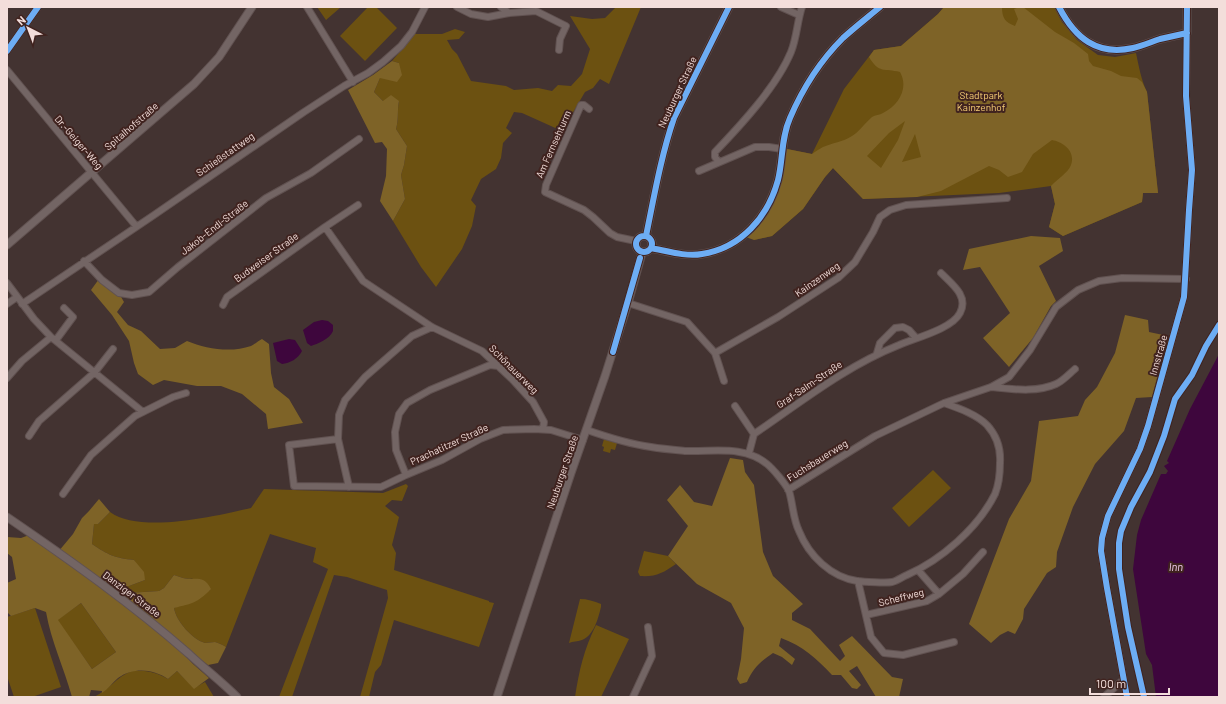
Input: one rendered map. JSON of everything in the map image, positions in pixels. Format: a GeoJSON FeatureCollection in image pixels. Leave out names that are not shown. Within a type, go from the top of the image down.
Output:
{"type":"FeatureCollection","features":[{"type":"Feature","properties":{"kind":"street"},"geometry":{"type":"LineString","coordinates":[[7,51],[38,7]]}},
{"type":"Feature","properties":{"kind":"street","name":"Spitalhofstraße"},"geometry":{"type":"LineString","coordinates":[[7,245],[198,80],[219,57],[252,7]]}},
{"type":"Feature","properties":{"kind":"street"},"geometry":{"type":"LineString","coordinates":[[307,7],[353,82]]}},
{"type":"Feature","properties":{"kind":"street","name":"Schießstattweg"},"geometry":{"type":"LineString","coordinates":[[22,304],[304,112],[374,70],[401,46],[412,32],[425,7]]}},
{"type":"Feature","properties":{"kind":"street"},"geometry":{"type":"LineString","coordinates":[[457,7],[471,14],[488,18],[536,11],[566,26],[560,39],[560,50]]}},
{"type":"Feature","properties":{"kind":"street"},"geometry":{"type":"LineString","coordinates":[[501,7],[509,14]]}},
{"type":"Feature","properties":{"kind":"street","name":"Neuburger Straße"},"geometry":{"type":"LineString","coordinates":[[646,236],[662,162],[674,118],[729,7]]}},
{"type":"Feature","properties":{"kind":"street"},"geometry":{"type":"LineString","coordinates":[[781,7],[799,15]]}},
{"type":"Feature","properties":{"kind":"street"},"geometry":{"type":"LineString","coordinates":[[719,162],[715,157],[715,152],[753,110],[785,64],[795,43],[799,15],[802,7]]}},
{"type":"Feature","properties":{"kind":"street"},"geometry":{"type":"LineString","coordinates":[[651,248],[693,255],[702,254],[735,241],[743,236],[762,217],[772,200],[778,179],[784,136],[789,120],[801,96],[825,59],[843,39],[880,7]]}},
{"type":"Feature","properties":{"kind":"street"},"geometry":{"type":"LineString","coordinates":[[1059,7],[1069,24],[1078,34],[1093,45],[1109,50],[1135,48],[1160,39],[1187,33]]}},
{"type":"Feature","properties":{"kind":"street","name":"Innstraße"},"geometry":{"type":"LineString","coordinates":[[1127,697],[1107,588],[1102,551],[1102,538],[1108,516],[1140,449],[1148,426],[1182,307],[1186,279],[1192,170],[1186,96],[1187,7]]}},
{"type":"Feature","properties":{"kind":"street","name":"Dr.-Geiger-Weg"},"geometry":{"type":"LineString","coordinates":[[7,70],[136,226]]}},
{"type":"Feature","properties":{"kind":"street","name":"Am Fernsehturm"},"geometry":{"type":"LineString","coordinates":[[589,109],[584,105],[581,105],[546,185],[545,192],[584,210],[594,217],[610,233],[617,237],[636,241]]}},
{"type":"Feature","properties":{"kind":"street","name":"Jakob-Endl-Straße"},"geometry":{"type":"LineString","coordinates":[[84,261],[102,280],[119,294],[132,295],[149,292],[178,267],[266,198],[312,173],[359,139]]}},
{"type":"Feature","properties":{"kind":"street"},"geometry":{"type":"LineString","coordinates":[[698,171],[756,147],[782,148]]}},
{"type":"Feature","properties":{"kind":"street","name":"Kainzenweg"},"geometry":{"type":"LineString","coordinates":[[715,352],[778,317],[838,278],[855,262],[880,217],[890,210],[906,205],[1007,198]]}},
{"type":"Feature","properties":{"kind":"street","name":"Budweiser Straße"},"geometry":{"type":"LineString","coordinates":[[222,305],[227,297],[358,205]]}},
{"type":"Feature","properties":{"kind":"street","name":"Schönauerweg"},"geometry":{"type":"LineString","coordinates":[[325,227],[363,281],[432,327],[482,351],[532,402],[544,422],[543,429]]}},
{"type":"Feature","properties":{"kind":"street"},"geometry":{"type":"LineString","coordinates":[[646,236],[650,240],[651,248],[647,252],[642,253],[636,248],[636,241],[639,237],[646,236]]}},
{"type":"Feature","properties":{"kind":"street","name":"Neuburger Straße"},"geometry":{"type":"LineString","coordinates":[[497,697],[605,376],[642,253]]}},
{"type":"Feature","properties":{"kind":"street","name":"Graf-Salm-Straße"},"geometry":{"type":"LineString","coordinates":[[754,434],[839,376],[877,354],[916,338],[936,332],[952,322],[960,314],[963,305],[961,293],[941,273]]}},
{"type":"Feature","properties":{"kind":"street","name":"Fuchsbauerweg"},"geometry":{"type":"LineString","coordinates":[[586,430],[652,447],[686,451],[739,451],[749,453],[768,464],[788,490],[875,436],[944,403],[991,387],[1009,377],[1030,350],[1056,307],[1078,290],[1099,281],[1122,278],[1186,279]]}},
{"type":"Feature","properties":{"kind":"street"},"geometry":{"type":"LineString","coordinates":[[7,283],[22,304],[54,338],[143,412]]}},
{"type":"Feature","properties":{"kind":"street"},"geometry":{"type":"LineString","coordinates":[[7,304],[17,297]]}},
{"type":"Feature","properties":{"kind":"street"},"geometry":{"type":"LineString","coordinates":[[628,303],[686,322],[715,352],[724,381]]}},
{"type":"Feature","properties":{"kind":"street"},"geometry":{"type":"LineString","coordinates":[[7,378],[22,361],[54,338],[73,317],[64,308]]}},
{"type":"Feature","properties":{"kind":"street"},"geometry":{"type":"LineString","coordinates":[[349,487],[338,439],[339,415],[345,400],[365,377],[412,336],[432,327]]}},
{"type":"Feature","properties":{"kind":"street"},"geometry":{"type":"LineString","coordinates":[[877,354],[880,343],[896,328],[903,327],[909,330],[916,338]]}},
{"type":"Feature","properties":{"kind":"street"},"geometry":{"type":"LineString","coordinates":[[29,436],[39,421],[95,372],[113,349]]}},
{"type":"Feature","properties":{"kind":"street"},"geometry":{"type":"LineString","coordinates":[[406,475],[396,450],[395,432],[399,414],[407,403],[430,390],[490,365],[498,366]]}},
{"type":"Feature","properties":{"kind":"street","name":"Fuchsbauerweg"},"geometry":{"type":"LineString","coordinates":[[991,387],[1038,389],[1057,384],[1075,369]]}},
{"type":"Feature","properties":{"kind":"street"},"geometry":{"type":"LineString","coordinates":[[63,494],[91,455],[135,416],[173,396],[186,393]]}},
{"type":"Feature","properties":{"kind":"street"},"geometry":{"type":"LineString","coordinates":[[788,490],[798,531],[810,551],[827,568],[839,576],[858,581],[892,582],[918,570],[942,556],[978,520],[995,494],[999,478],[1000,454],[998,441],[987,425],[976,416],[944,403]]}},
{"type":"Feature","properties":{"kind":"street"},"geometry":{"type":"LineString","coordinates":[[735,406],[754,434],[749,453]]}},
{"type":"Feature","properties":{"kind":"street","name":"Prachatitzer Straße"},"geometry":{"type":"LineString","coordinates":[[338,439],[289,445],[294,486],[381,487],[442,460],[480,439],[503,430],[552,430],[583,440]]}},
{"type":"Feature","properties":{"kind":"street","name":"Danziger Straße"},"geometry":{"type":"LineString","coordinates":[[7,517],[58,552],[153,622],[215,675],[237,697]]}},
{"type":"Feature","properties":{"kind":"street","name":"Scheffweg"},"geometry":{"type":"LineString","coordinates":[[866,615],[928,601],[963,574],[983,552]]}},
{"type":"Feature","properties":{"kind":"street","name":"Scheffweg"},"geometry":{"type":"LineString","coordinates":[[918,570],[939,594]]}},
{"type":"Feature","properties":{"kind":"street"},"geometry":{"type":"LineString","coordinates":[[858,581],[872,637],[884,653],[903,655],[954,642]]}},
{"type":"Feature","properties":{"kind":"street"},"geometry":{"type":"LineString","coordinates":[[633,697],[652,656],[648,627]]}},
{"type":"Feature","properties":{"kind":"street"},"geometry":{"type":"LineString","coordinates":[[1104,697],[1110,690],[1123,680]]}},
{"type":"Feature","properties":{"kind":"green space"},"geometry":{"type":"Polygon","coordinates":[[[317,7],[341,7],[326,20],[317,7]]]}},
{"type":"Feature","properties":{"kind":"green space"},"geometry":{"type":"Polygon","coordinates":[[[368,7],[376,7],[397,28],[365,61],[340,36],[368,7]]]}},
{"type":"Feature","properties":{"kind":"green space"},"geometry":{"type":"Polygon","coordinates":[[[616,7],[641,7],[609,84],[600,79],[593,88],[585,92],[562,131],[522,113],[514,112],[506,128],[512,133],[503,143],[501,158],[496,169],[481,179],[471,200],[476,206],[472,226],[462,249],[436,287],[421,267],[393,221],[405,199],[401,175],[407,146],[396,129],[399,101],[383,101],[374,92],[380,78],[399,63],[392,61],[415,34],[442,34],[455,29],[465,32],[459,39],[447,40],[457,54],[471,81],[506,86],[514,90],[538,88],[552,91],[558,85],[571,86],[582,74],[590,49],[570,16],[592,19],[605,18],[616,7]]]}},
{"type":"Feature","properties":{"kind":"green space","name":"Stadtpark Kainzenhof"},"geometry":{"type":"Polygon","coordinates":[[[944,7],[1054,7],[1062,22],[1077,40],[1098,55],[1115,57],[1136,53],[1147,92],[1158,193],[1143,193],[1142,202],[1063,236],[1049,227],[1055,204],[1051,186],[999,193],[863,199],[833,168],[803,209],[772,236],[754,240],[772,200],[782,148],[812,154],[844,89],[874,50],[901,46],[944,7]]]}},
{"type":"Feature","properties":{"kind":"green space","name":"Stadtpark Kainzenhof"},"geometry":{"type":"Polygon","coordinates":[[[944,7],[1002,7],[1005,19],[1015,26],[1018,19],[1014,9],[1023,7],[1055,32],[1074,43],[1088,54],[1089,61],[1093,66],[1111,71],[1121,76],[1137,78],[1142,82],[1147,92],[1158,193],[1143,193],[1142,202],[1063,236],[1049,227],[1055,204],[1051,186],[1070,168],[1072,155],[1068,148],[1064,145],[1052,140],[1033,154],[1022,172],[1008,177],[999,170],[989,166],[941,191],[917,197],[863,199],[833,168],[803,209],[772,236],[754,240],[743,236],[772,200],[782,148],[812,154],[823,147],[845,140],[852,136],[872,117],[889,110],[901,96],[903,90],[903,78],[900,72],[879,68],[869,57],[874,50],[901,46],[944,7]],[[905,121],[889,133],[867,156],[881,168],[898,140],[905,121]],[[915,134],[902,162],[921,157],[915,134]]]}},
{"type":"Feature","properties":{"kind":"green space"},"geometry":{"type":"Polygon","coordinates":[[[392,61],[399,63],[402,75],[397,82],[380,78],[374,92],[383,101],[391,95],[399,101],[396,129],[407,146],[401,175],[405,199],[393,221],[380,201],[386,176],[387,149],[382,142],[375,143],[348,90],[373,75],[392,61]]]}},
{"type":"Feature","properties":{"kind":"green space"},"geometry":{"type":"Polygon","coordinates":[[[1031,236],[1060,238],[1063,251],[1039,266],[1056,301],[1051,306],[1033,338],[1009,367],[983,338],[1010,313],[980,267],[963,270],[969,249],[1031,236]]]}},
{"type":"Feature","properties":{"kind":"green space"},"geometry":{"type":"Polygon","coordinates":[[[99,279],[120,295],[124,302],[117,312],[128,325],[141,331],[160,349],[175,348],[187,341],[210,348],[227,350],[251,346],[262,339],[269,344],[271,373],[274,387],[289,399],[303,423],[268,429],[266,414],[242,394],[221,386],[197,386],[164,380],[153,385],[138,374],[129,341],[112,315],[91,290],[99,279]]]}},
{"type":"Feature","properties":{"kind":"green space"},"geometry":{"type":"Polygon","coordinates":[[[1125,315],[1148,320],[1149,332],[1168,336],[1152,397],[1136,398],[1124,431],[1095,464],[1073,507],[1057,552],[1056,567],[1047,573],[1024,609],[1023,619],[1015,634],[1008,631],[1000,635],[991,643],[969,624],[1009,519],[1031,481],[1039,421],[1078,416],[1085,400],[1097,387],[1115,353],[1125,315]]]}},
{"type":"Feature","properties":{"kind":"green space"},"geometry":{"type":"Polygon","coordinates":[[[604,439],[617,443],[615,450],[611,449],[610,453],[603,451],[604,447],[602,446],[604,439]]]}},
{"type":"Feature","properties":{"kind":"green space"},"geometry":{"type":"Polygon","coordinates":[[[730,458],[743,460],[745,472],[754,485],[763,552],[773,576],[803,604],[792,613],[792,620],[810,629],[840,661],[845,656],[839,645],[852,636],[892,677],[903,679],[899,697],[876,697],[857,666],[849,671],[861,685],[857,689],[852,688],[841,675],[832,675],[809,653],[781,638],[779,646],[795,659],[792,665],[782,657],[773,653],[758,665],[752,672],[747,682],[740,684],[737,679],[741,659],[744,628],[731,603],[697,584],[668,556],[688,526],[667,500],[680,485],[694,502],[712,506],[730,458]]]}},
{"type":"Feature","properties":{"kind":"green space"},"geometry":{"type":"Polygon","coordinates":[[[933,470],[951,488],[909,527],[892,508],[933,470]]]}},
{"type":"Feature","properties":{"kind":"green space"},"geometry":{"type":"Polygon","coordinates":[[[406,484],[408,486],[402,501],[392,500],[385,506],[399,517],[392,545],[396,553],[394,570],[494,603],[479,647],[394,620],[381,665],[375,672],[369,697],[360,697],[388,598],[387,590],[347,577],[334,575],[292,697],[279,697],[328,569],[313,562],[316,548],[270,534],[226,647],[215,642],[205,643],[195,638],[181,624],[175,613],[174,608],[210,590],[205,582],[202,580],[188,579],[174,575],[164,588],[159,591],[128,593],[121,599],[115,594],[121,589],[145,580],[134,560],[112,555],[92,544],[94,524],[98,524],[110,512],[123,518],[140,522],[159,523],[199,519],[251,508],[264,489],[383,493],[406,484]]]}},
{"type":"Feature","properties":{"kind":"green space"},"geometry":{"type":"Polygon","coordinates":[[[99,499],[110,512],[98,524],[94,524],[92,544],[112,555],[134,560],[144,572],[145,580],[121,589],[115,594],[121,599],[128,593],[159,591],[164,588],[174,575],[188,579],[199,579],[205,581],[211,589],[202,598],[186,605],[174,608],[181,624],[195,638],[205,643],[215,642],[226,647],[218,663],[208,665],[155,625],[193,664],[209,678],[194,689],[177,671],[168,679],[150,671],[137,671],[124,674],[102,693],[102,691],[91,690],[89,697],[72,697],[51,633],[46,612],[35,608],[11,616],[7,612],[7,583],[16,579],[12,557],[7,553],[7,537],[21,538],[32,534],[58,552],[73,534],[82,518],[99,499]],[[81,603],[58,620],[92,669],[116,652],[81,603]]]}},
{"type":"Feature","properties":{"kind":"green space"},"geometry":{"type":"Polygon","coordinates":[[[644,551],[668,556],[676,564],[659,574],[640,576],[638,572],[644,551]]]}},
{"type":"Feature","properties":{"kind":"green space"},"geometry":{"type":"Polygon","coordinates":[[[580,599],[601,604],[601,607],[595,626],[590,634],[582,640],[569,643],[580,599]]]}},
{"type":"Feature","properties":{"kind":"green space"},"geometry":{"type":"Polygon","coordinates":[[[81,603],[116,652],[92,669],[57,620],[81,603]]]}},
{"type":"Feature","properties":{"kind":"green space"},"geometry":{"type":"Polygon","coordinates":[[[35,608],[61,687],[32,697],[14,697],[7,676],[7,617],[35,608]]]}},
{"type":"Feature","properties":{"kind":"green space"},"geometry":{"type":"Polygon","coordinates":[[[596,625],[629,639],[601,697],[575,697],[582,660],[596,625]]]}},
{"type":"Feature","properties":{"kind":"green space"},"geometry":{"type":"Polygon","coordinates":[[[132,671],[151,672],[168,679],[177,671],[194,688],[205,682],[214,697],[94,697],[121,677],[132,671]]]}},
{"type":"Feature","properties":{"kind":"water"},"geometry":{"type":"Polygon","coordinates":[[[322,320],[328,321],[333,325],[333,331],[326,339],[311,346],[307,343],[303,330],[314,322],[322,320]]]}},
{"type":"Feature","properties":{"kind":"water"},"geometry":{"type":"Polygon","coordinates":[[[289,339],[295,340],[302,351],[294,360],[282,364],[277,361],[273,343],[289,339]]]}},
{"type":"Feature","properties":{"kind":"water","name":"Inn"},"geometry":{"type":"Polygon","coordinates":[[[1219,354],[1219,697],[1156,697],[1152,665],[1146,654],[1133,569],[1137,535],[1141,520],[1161,474],[1166,474],[1168,471],[1164,466],[1169,463],[1167,461],[1190,409],[1219,354]]]}},
{"type":"Feature","properties":{"kind":"cycle path"},"geometry":{"type":"LineString","coordinates":[[7,51],[38,7]]}},
{"type":"Feature","properties":{"kind":"cycle path"},"geometry":{"type":"LineString","coordinates":[[646,236],[669,132],[674,118],[729,7]]}},
{"type":"Feature","properties":{"kind":"cycle path"},"geometry":{"type":"LineString","coordinates":[[651,248],[683,254],[702,254],[716,251],[729,245],[741,238],[751,229],[760,218],[773,194],[780,172],[787,126],[806,86],[827,56],[843,38],[880,7]]}},
{"type":"Feature","properties":{"kind":"cycle path"},"geometry":{"type":"LineString","coordinates":[[1059,7],[1072,28],[1088,42],[1098,47],[1120,50],[1133,48],[1160,39],[1187,33]]}},
{"type":"Feature","properties":{"kind":"cycle path"},"geometry":{"type":"LineString","coordinates":[[1127,697],[1101,551],[1102,538],[1108,516],[1140,449],[1148,426],[1184,297],[1192,170],[1186,96],[1187,7]]}},
{"type":"Feature","properties":{"kind":"cycle path"},"geometry":{"type":"LineString","coordinates":[[641,236],[647,236],[652,241],[652,244],[650,250],[647,252],[641,252],[636,247],[636,241],[641,236]]}},
{"type":"Feature","properties":{"kind":"cycle path"},"geometry":{"type":"LineString","coordinates":[[613,352],[640,258]]}},
{"type":"Feature","properties":{"kind":"cycle path"},"geometry":{"type":"LineString","coordinates":[[1144,697],[1128,627],[1119,569],[1119,543],[1121,531],[1131,507],[1150,472],[1164,436],[1175,399],[1192,375],[1206,346],[1219,325]]}}]}
